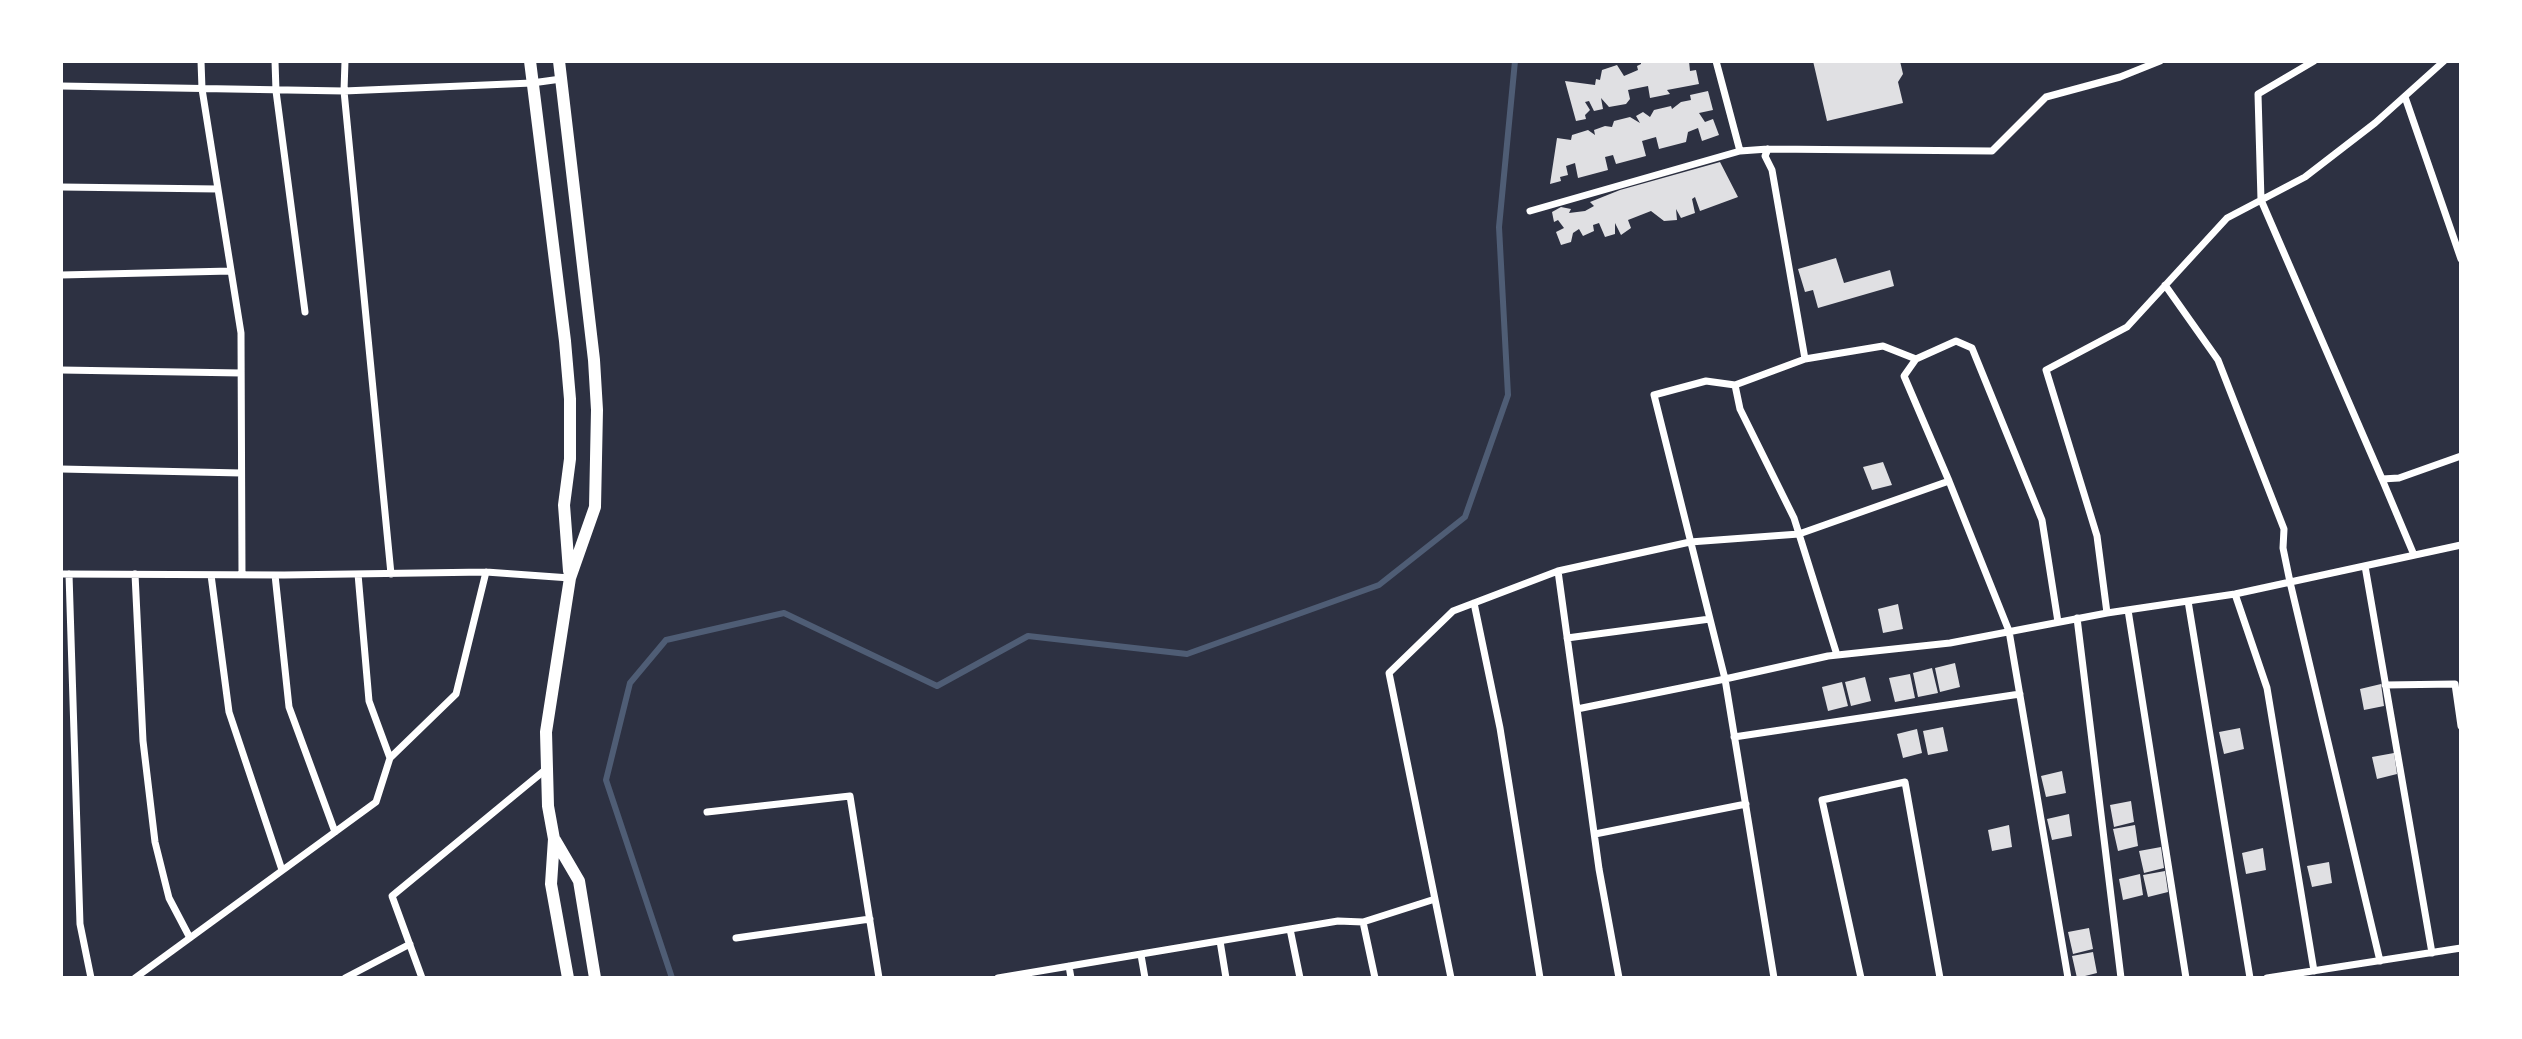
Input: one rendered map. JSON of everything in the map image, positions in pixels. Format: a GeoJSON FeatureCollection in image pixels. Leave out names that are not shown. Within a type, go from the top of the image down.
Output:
{"type":"FeatureCollection","features":[{"type":"Feature","properties":{"kind":"street"},"geometry":{"type":"LineString","coordinates":[[201,61],[202,89],[241,333],[242,575]]}},
{"type":"Feature","properties":{"kind":"street"},"geometry":{"type":"LineString","coordinates":[[275,61],[276,91],[305,312]]}},
{"type":"Feature","properties":{"kind":"street"},"geometry":{"type":"LineString","coordinates":[[345,61],[344,91],[391,574]]}},
{"type":"Feature","properties":{"kind":"street"},"geometry":{"type":"LineString","coordinates":[[530,61],[570,398],[570,459],[564,505],[570,578]]}},
{"type":"Feature","properties":{"kind":"street"},"geometry":{"type":"LineString","coordinates":[[559,61],[594,360],[597,410],[595,507],[570,578],[546,732],[545,770],[554,839],[551,884],[568,978]]}},
{"type":"Feature","properties":{"kind":"street"},"geometry":{"type":"LineString","coordinates":[[1716,61],[1740,151]]}},
{"type":"Feature","properties":{"kind":"street"},"geometry":{"type":"LineString","coordinates":[[1530,211],[1740,151],[1992,151],[2046,97],[2120,77],[2160,61]]}},
{"type":"Feature","properties":{"kind":"street"},"geometry":{"type":"LineString","coordinates":[[2314,61],[2258,94],[2261,200],[2414,555]]}},
{"type":"Feature","properties":{"kind":"street"},"geometry":{"type":"LineString","coordinates":[[2107,613],[2097,536],[2046,370],[2127,327],[2227,218],[2305,177],[2375,123],[2444,61]]}},
{"type":"Feature","properties":{"kind":"street"},"geometry":{"type":"LineString","coordinates":[[61,86],[344,91],[532,83],[561,79]]}},
{"type":"Feature","properties":{"kind":"street"},"geometry":{"type":"LineString","coordinates":[[2404,97],[2461,259]]}},
{"type":"Feature","properties":{"kind":"street"},"geometry":{"type":"LineString","coordinates":[[1768,149],[1765,156],[1772,170],[1805,359]]}},
{"type":"Feature","properties":{"kind":"street"},"geometry":{"type":"LineString","coordinates":[[61,187],[218,189]]}},
{"type":"Feature","properties":{"kind":"street"},"geometry":{"type":"LineString","coordinates":[[61,275],[231,271]]}},
{"type":"Feature","properties":{"kind":"street"},"geometry":{"type":"LineString","coordinates":[[2165,285],[2218,360],[2284,529],[2283,548],[2290,582],[2380,961]]}},
{"type":"Feature","properties":{"kind":"street"},"geometry":{"type":"LineString","coordinates":[[2058,622],[2042,520],[1972,348],[1956,341],[1916,359],[1904,376],[2009,631],[2068,978]]}},
{"type":"Feature","properties":{"kind":"street"},"geometry":{"type":"LineString","coordinates":[[1773,978],[1725,680],[1654,395],[1706,381],[1735,385],[1805,359],[1883,346],[1916,359]]}},
{"type":"Feature","properties":{"kind":"street"},"geometry":{"type":"LineString","coordinates":[[61,370],[241,373]]}},
{"type":"Feature","properties":{"kind":"street"},"geometry":{"type":"LineString","coordinates":[[1735,385],[1740,409],[1794,518],[1837,655]]}},
{"type":"Feature","properties":{"kind":"street"},"geometry":{"type":"LineString","coordinates":[[2382,479],[2399,478],[2461,456]]}},
{"type":"Feature","properties":{"kind":"street"},"geometry":{"type":"LineString","coordinates":[[61,469],[241,473]]}},
{"type":"Feature","properties":{"kind":"street"},"geometry":{"type":"LineString","coordinates":[[1451,978],[1388,673],[1453,611],[1558,571],[1690,541],[1799,534],[1949,481]]}},
{"type":"Feature","properties":{"kind":"street"},"geometry":{"type":"LineString","coordinates":[[1577,709],[1837,655],[1950,643],[2077,618],[2235,594],[2461,545]]}},
{"type":"Feature","properties":{"kind":"street"},"geometry":{"type":"LineString","coordinates":[[2365,566],[2432,953]]}},
{"type":"Feature","properties":{"kind":"street"},"geometry":{"type":"LineString","coordinates":[[1558,571],[1595,834],[1619,978]]}},
{"type":"Feature","properties":{"kind":"street"},"geometry":{"type":"LineString","coordinates":[[91,978],[80,924],[65,574],[486,572],[570,578]]}},
{"type":"Feature","properties":{"kind":"street"},"geometry":{"type":"LineString","coordinates":[[135,978],[376,802],[390,758],[456,694],[486,572]]}},
{"type":"Feature","properties":{"kind":"street"},"geometry":{"type":"LineString","coordinates":[[358,574],[369,701],[390,758]]}},
{"type":"Feature","properties":{"kind":"street"},"geometry":{"type":"LineString","coordinates":[[135,575],[143,741],[155,842],[169,898],[190,937]]}},
{"type":"Feature","properties":{"kind":"street"},"geometry":{"type":"LineString","coordinates":[[211,575],[229,712],[282,870]]}},
{"type":"Feature","properties":{"kind":"street"},"geometry":{"type":"LineString","coordinates":[[275,575],[289,707],[335,832]]}},
{"type":"Feature","properties":{"kind":"street"},"geometry":{"type":"LineString","coordinates":[[2235,594],[2267,688],[2314,971]]}},
{"type":"Feature","properties":{"kind":"street"},"geometry":{"type":"LineString","coordinates":[[2188,601],[2249,978]]}},
{"type":"Feature","properties":{"kind":"street"},"geometry":{"type":"LineString","coordinates":[[1474,603],[1500,728],[1540,978]]}},
{"type":"Feature","properties":{"kind":"street"},"geometry":{"type":"LineString","coordinates":[[2128,610],[2186,978]]}},
{"type":"Feature","properties":{"kind":"street"},"geometry":{"type":"LineString","coordinates":[[2077,618],[2121,978]]}},
{"type":"Feature","properties":{"kind":"street"},"geometry":{"type":"LineString","coordinates":[[1567,638],[1710,619]]}},
{"type":"Feature","properties":{"kind":"street"},"geometry":{"type":"LineString","coordinates":[[2385,685],[2458,684],[2461,726]]}},
{"type":"Feature","properties":{"kind":"street"},"geometry":{"type":"LineString","coordinates":[[1734,737],[2020,694]]}},
{"type":"Feature","properties":{"kind":"street"},"geometry":{"type":"LineString","coordinates":[[422,978],[393,896],[545,770]]}},
{"type":"Feature","properties":{"kind":"street"},"geometry":{"type":"LineString","coordinates":[[1861,978],[1822,800],[1905,782],[1940,978]]}},
{"type":"Feature","properties":{"kind":"street"},"geometry":{"type":"LineString","coordinates":[[707,812],[850,796],[879,978]]}},
{"type":"Feature","properties":{"kind":"street"},"geometry":{"type":"LineString","coordinates":[[1595,834],[1746,804]]}},
{"type":"Feature","properties":{"kind":"street"},"geometry":{"type":"LineString","coordinates":[[554,839],[579,881],[595,978]]}},
{"type":"Feature","properties":{"kind":"street"},"geometry":{"type":"LineString","coordinates":[[998,978],[1338,921],[1363,922],[1435,899]]}},
{"type":"Feature","properties":{"kind":"street"},"geometry":{"type":"LineString","coordinates":[[736,938],[870,919]]}},
{"type":"Feature","properties":{"kind":"street"},"geometry":{"type":"LineString","coordinates":[[1363,922],[1375,978]]}},
{"type":"Feature","properties":{"kind":"street"},"geometry":{"type":"LineString","coordinates":[[1290,929],[1300,978]]}},
{"type":"Feature","properties":{"kind":"street"},"geometry":{"type":"LineString","coordinates":[[1220,941],[1226,978]]}},
{"type":"Feature","properties":{"kind":"street"},"geometry":{"type":"LineString","coordinates":[[345,978],[410,944]]}},
{"type":"Feature","properties":{"kind":"street"},"geometry":{"type":"LineString","coordinates":[[2267,978],[2461,948]]}},
{"type":"Feature","properties":{"kind":"street"},"geometry":{"type":"LineString","coordinates":[[1141,955],[1145,978]]}},
{"type":"Feature","properties":{"kind":"street"},"geometry":{"type":"LineString","coordinates":[[1069,966],[1071,978]]}},
{"type":"Feature","properties":{"kind":"building"},"geometry":{"type":"Polygon","coordinates":[[[1641,61],[1689,61],[1690,71],[1696,70],[1699,84],[1667,90],[1670,94],[1650,98],[1648,86],[1628,90],[1630,99],[1626,104],[1609,107],[1601,98],[1603,109],[1594,111],[1589,101],[1585,102],[1590,110],[1585,115],[1586,119],[1576,121],[1565,81],[1595,85],[1596,79],[1600,80],[1602,70],[1617,65],[1624,76],[1638,70],[1637,66],[1641,61]]]}},
{"type":"Feature","properties":{"kind":"building"},"geometry":{"type":"Polygon","coordinates":[[[1813,61],[1900,61],[1903,74],[1898,82],[1903,103],[1827,121],[1813,61]]]}},
{"type":"Feature","properties":{"kind":"building"},"geometry":{"type":"Polygon","coordinates":[[[1708,91],[1713,110],[1699,113],[1705,122],[1713,119],[1719,135],[1702,141],[1698,128],[1688,132],[1686,142],[1659,149],[1656,137],[1642,141],[1646,156],[1616,164],[1613,155],[1605,157],[1608,170],[1578,178],[1575,163],[1566,166],[1568,175],[1560,177],[1561,181],[1550,184],[1557,138],[1571,140],[1572,135],[1588,130],[1595,135],[1594,130],[1605,126],[1612,127],[1614,121],[1630,117],[1640,123],[1636,116],[1643,112],[1650,117],[1654,110],[1671,106],[1672,109],[1681,102],[1691,100],[1690,95],[1708,91]]]}},
{"type":"Feature","properties":{"kind":"building"},"geometry":{"type":"Polygon","coordinates":[[[1720,162],[1738,197],[1700,211],[1695,197],[1692,199],[1695,213],[1681,218],[1676,209],[1677,220],[1664,221],[1651,211],[1628,220],[1631,228],[1621,235],[1615,223],[1615,234],[1605,237],[1599,223],[1593,225],[1594,231],[1583,236],[1579,229],[1573,233],[1571,242],[1561,245],[1556,232],[1564,228],[1558,220],[1554,222],[1552,212],[1561,207],[1571,209],[1569,213],[1585,211],[1594,206],[1590,202],[1620,190],[1720,162]]]}},
{"type":"Feature","properties":{"kind":"building"},"geometry":{"type":"Polygon","coordinates":[[[1836,258],[1844,283],[1890,270],[1894,286],[1818,308],[1813,290],[1805,292],[1798,269],[1836,258]]]}},
{"type":"Feature","properties":{"kind":"building"},"geometry":{"type":"Polygon","coordinates":[[[1883,462],[1892,485],[1872,490],[1863,467],[1883,462]]]}},
{"type":"Feature","properties":{"kind":"building"},"geometry":{"type":"Polygon","coordinates":[[[1898,604],[1903,629],[1883,633],[1878,609],[1898,604]]]}},
{"type":"Feature","properties":{"kind":"building"},"geometry":{"type":"Polygon","coordinates":[[[1955,663],[1960,687],[1940,692],[1935,668],[1955,663]]]}},
{"type":"Feature","properties":{"kind":"building"},"geometry":{"type":"Polygon","coordinates":[[[1932,668],[1938,693],[1918,697],[1913,673],[1932,668]]]}},
{"type":"Feature","properties":{"kind":"building"},"geometry":{"type":"Polygon","coordinates":[[[1910,674],[1915,698],[1895,702],[1889,678],[1910,674]]]}},
{"type":"Feature","properties":{"kind":"building"},"geometry":{"type":"Polygon","coordinates":[[[1865,677],[1871,701],[1851,706],[1845,682],[1865,677]]]}},
{"type":"Feature","properties":{"kind":"building"},"geometry":{"type":"Polygon","coordinates":[[[1842,682],[1848,706],[1828,711],[1822,687],[1842,682]]]}},
{"type":"Feature","properties":{"kind":"building"},"geometry":{"type":"Polygon","coordinates":[[[2381,684],[2384,706],[2364,710],[2360,689],[2381,684]]]}},
{"type":"Feature","properties":{"kind":"building"},"geometry":{"type":"Polygon","coordinates":[[[1943,727],[1948,751],[1928,755],[1923,731],[1943,727]]]}},
{"type":"Feature","properties":{"kind":"building"},"geometry":{"type":"Polygon","coordinates":[[[2240,728],[2244,749],[2224,754],[2219,732],[2240,728]]]}},
{"type":"Feature","properties":{"kind":"building"},"geometry":{"type":"Polygon","coordinates":[[[1917,729],[1922,753],[1903,758],[1897,734],[1917,729]]]}},
{"type":"Feature","properties":{"kind":"building"},"geometry":{"type":"Polygon","coordinates":[[[2394,753],[2397,774],[2377,779],[2372,757],[2394,753]]]}},
{"type":"Feature","properties":{"kind":"building"},"geometry":{"type":"Polygon","coordinates":[[[2062,771],[2066,793],[2046,797],[2041,776],[2062,771]]]}},
{"type":"Feature","properties":{"kind":"building"},"geometry":{"type":"Polygon","coordinates":[[[2131,801],[2134,822],[2114,827],[2110,805],[2131,801]]]}},
{"type":"Feature","properties":{"kind":"building"},"geometry":{"type":"Polygon","coordinates":[[[2069,814],[2072,836],[2052,840],[2047,819],[2069,814]]]}},
{"type":"Feature","properties":{"kind":"building"},"geometry":{"type":"Polygon","coordinates":[[[2009,825],[2012,847],[1992,851],[1988,830],[2009,825]]]}},
{"type":"Feature","properties":{"kind":"building"},"geometry":{"type":"Polygon","coordinates":[[[2135,825],[2138,846],[2118,851],[2113,829],[2135,825]]]}},
{"type":"Feature","properties":{"kind":"building"},"geometry":{"type":"Polygon","coordinates":[[[2161,847],[2164,868],[2144,873],[2139,851],[2161,847]]]}},
{"type":"Feature","properties":{"kind":"building"},"geometry":{"type":"Polygon","coordinates":[[[2263,848],[2266,870],[2246,874],[2242,853],[2263,848]]]}},
{"type":"Feature","properties":{"kind":"building"},"geometry":{"type":"Polygon","coordinates":[[[2329,862],[2332,883],[2312,887],[2307,866],[2329,862]]]}},
{"type":"Feature","properties":{"kind":"building"},"geometry":{"type":"Polygon","coordinates":[[[2165,871],[2168,892],[2148,897],[2143,875],[2165,871]]]}},
{"type":"Feature","properties":{"kind":"building"},"geometry":{"type":"Polygon","coordinates":[[[2140,874],[2143,895],[2123,900],[2119,879],[2140,874]]]}},
{"type":"Feature","properties":{"kind":"building"},"geometry":{"type":"Polygon","coordinates":[[[2089,928],[2093,949],[2073,954],[2068,932],[2089,928]]]}},
{"type":"Feature","properties":{"kind":"building"},"geometry":{"type":"Polygon","coordinates":[[[2093,952],[2097,973],[2077,978],[2072,956],[2093,952]]]}},
{"type":"Feature","properties":{"kind":"waterway"},"geometry":{"type":"LineString","coordinates":[[672,978],[606,780],[630,683],[666,640],[784,613],[937,686],[1028,636],[1187,654],[1379,585],[1465,517],[1508,395],[1499,227],[1515,61]]}}]}
